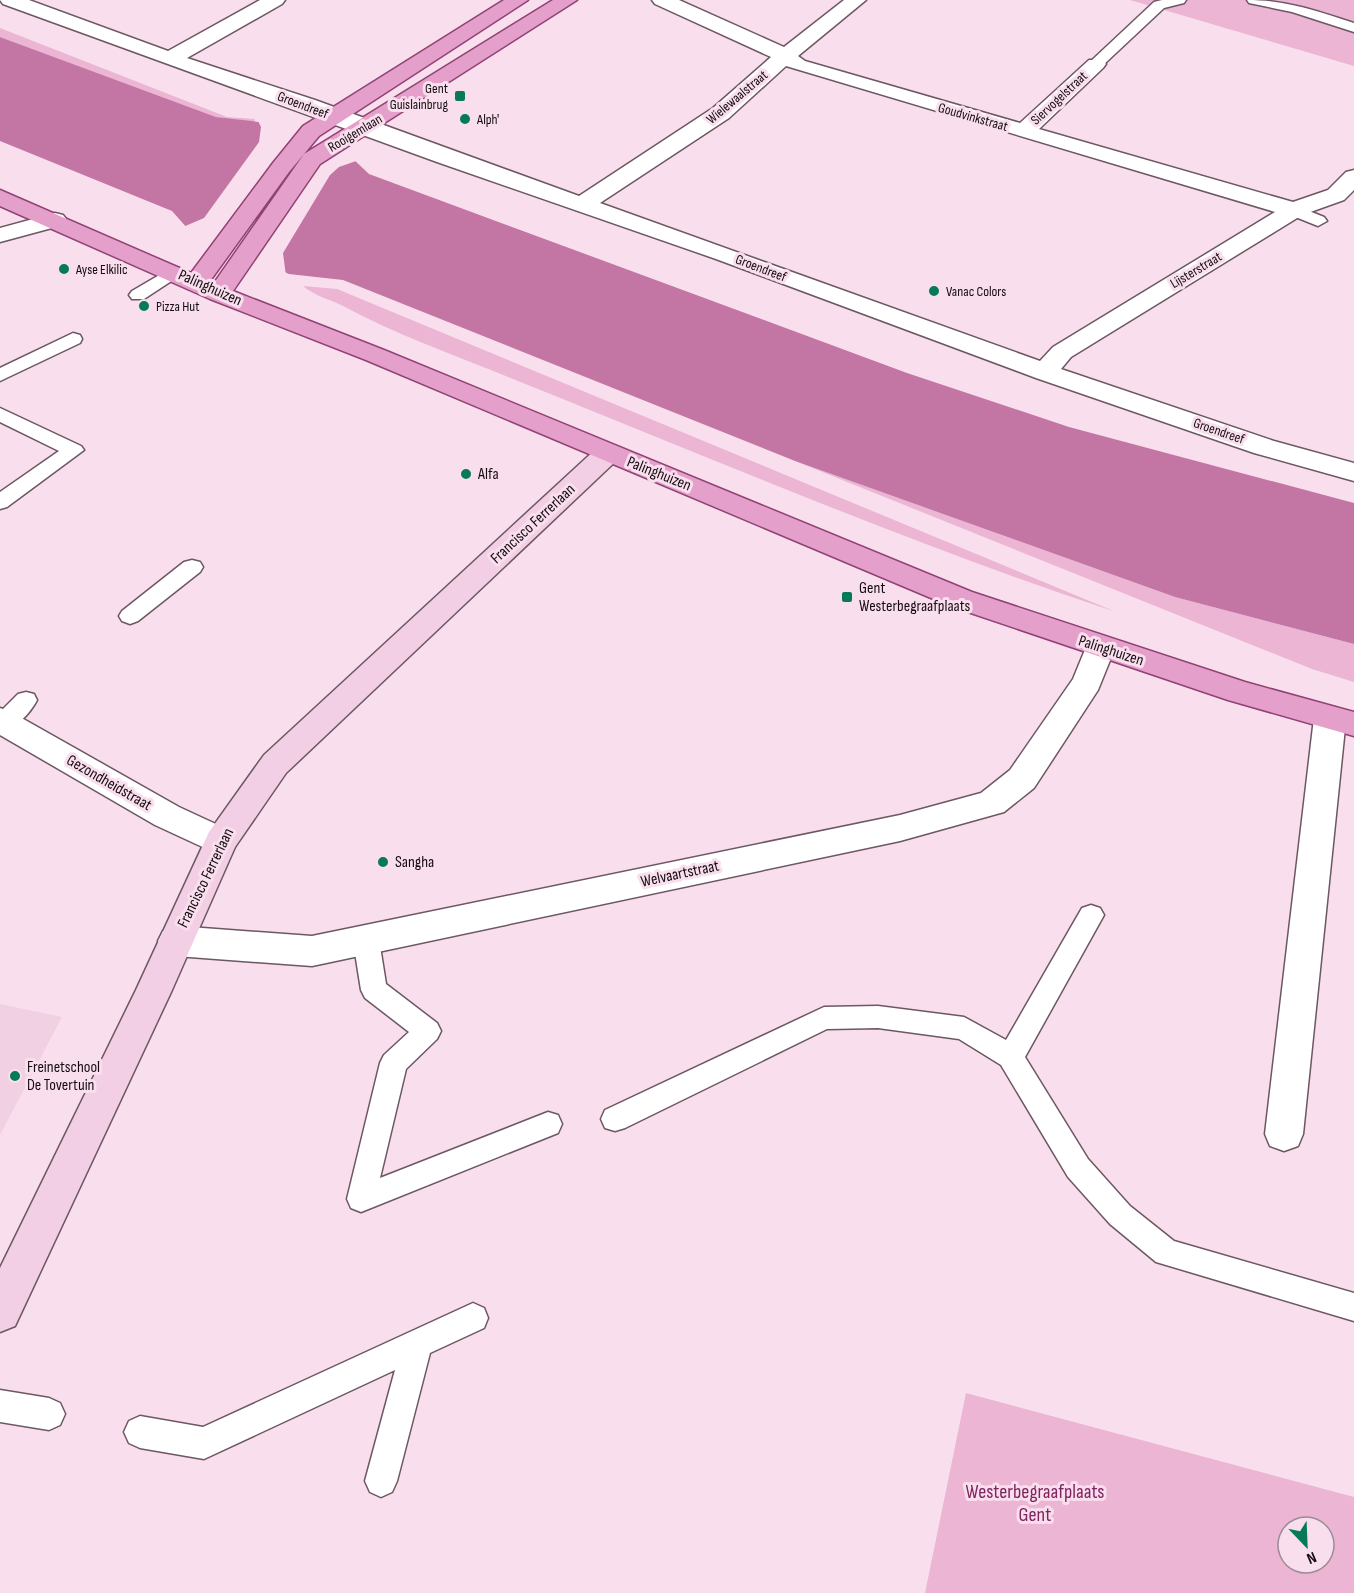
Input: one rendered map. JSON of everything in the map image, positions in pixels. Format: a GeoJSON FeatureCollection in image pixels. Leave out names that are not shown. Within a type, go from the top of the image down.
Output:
{"type":"FeatureCollection","features":[{"type":"Feature","properties":{"kind":"main road","name":"Rooigemlaan"},"geometry":{"type":"LineString","coordinates":[[196,283],[218,256],[293,150],[310,131],[518,0]]}},
{"type":"Feature","properties":{"kind":"main road","name":"Rooigemlaan"},"geometry":{"type":"LineString","coordinates":[[219,294],[312,159],[567,0]]}},
{"type":"Feature","properties":{"kind":"main road","name":"Palinghuizen"},"geometry":{"type":"LineString","coordinates":[[0,197],[219,294],[375,355],[607,454],[961,599],[1100,648],[1342,721]]}},
{"type":"Feature","properties":{"kind":"street","name":"Groendreef"},"geometry":{"type":"LineString","coordinates":[[10,0],[1044,372],[1264,447],[1354,472]]}},
{"type":"Feature","properties":{"kind":"street"},"geometry":{"type":"LineString","coordinates":[[170,59],[275,0]]}},
{"type":"Feature","properties":{"kind":"street","name":"Goudvinkstraat"},"geometry":{"type":"LineString","coordinates":[[662,0],[798,65],[1294,210]]}},
{"type":"Feature","properties":{"kind":"street","name":"Wielewaalstraat"},"geometry":{"type":"LineString","coordinates":[[582,204],[721,113],[784,57],[855,0]]}},
{"type":"Feature","properties":{"kind":"street","name":"Siervogelstraat"},"geometry":{"type":"LineString","coordinates":[[1023,132],[1096,64]]}},
{"type":"Feature","properties":{"kind":"street","name":"Lijsterstraat"},"geometry":{"type":"LineString","coordinates":[[1044,372],[1062,352],[1294,210],[1336,195],[1354,177]]}},
{"type":"Feature","properties":{"kind":"street"},"geometry":{"type":"LineString","coordinates":[[0,235],[55,220]]}},
{"type":"Feature","properties":{"kind":"street","name":"Francisco Ferrerlaan"},"geometry":{"type":"LineString","coordinates":[[0,1312],[176,942],[221,841],[275,764],[607,454]]}},
{"type":"Feature","properties":{"kind":"street","name":"Welvaartstraat"},"geometry":{"type":"LineString","coordinates":[[176,942],[312,951],[921,823],[992,803],[1022,779],[1087,682],[1100,648]]}},
{"type":"Feature","properties":{"kind":"street","name":"Gezondheidstraat"},"geometry":{"type":"LineString","coordinates":[[10,714],[167,816],[221,841]]}},
{"type":"Feature","properties":{"kind":"street","name":"Palinghuizen"},"geometry":{"type":"LineString","coordinates":[[1284,1134],[1342,721]]}},
{"type":"Feature","properties":{"kind":"lane"},"geometry":{"type":"LineString","coordinates":[[1096,64],[1159,5],[1179,0]]}},
{"type":"Feature","properties":{"kind":"lane"},"geometry":{"type":"LineString","coordinates":[[1254,0],[1295,8],[1354,28]]}},
{"type":"Feature","properties":{"kind":"lane"},"geometry":{"type":"LineString","coordinates":[[1294,210],[1318,221]]}},
{"type":"Feature","properties":{"kind":"lane"},"geometry":{"type":"LineString","coordinates":[[138,295],[173,272]]}},
{"type":"Feature","properties":{"kind":"lane"},"geometry":{"type":"LineString","coordinates":[[0,375],[73,339]]}},
{"type":"Feature","properties":{"kind":"lane"},"geometry":{"type":"LineString","coordinates":[[0,414],[74,450],[0,502]]}},
{"type":"Feature","properties":{"kind":"lane"},"geometry":{"type":"LineString","coordinates":[[130,616],[192,567]]}},
{"type":"Feature","properties":{"kind":"lane"},"geometry":{"type":"LineString","coordinates":[[1011,1057],[1091,915]]}},
{"type":"Feature","properties":{"kind":"lane"},"geometry":{"type":"LineString","coordinates":[[366,940],[374,990],[428,1031],[394,1063],[361,1199],[548,1124]]}},
{"type":"Feature","properties":{"kind":"lane"},"geometry":{"type":"LineString","coordinates":[[615,1119],[824,1018],[878,1017],[964,1028],[1011,1057],[1078,1168],[1120,1215],[1166,1251],[1354,1307]]}},
{"type":"Feature","properties":{"kind":"lane"},"geometry":{"type":"LineString","coordinates":[[140,1432],[204,1443],[473,1318]]}},
{"type":"Feature","properties":{"kind":"lane"},"geometry":{"type":"LineString","coordinates":[[381,1481],[417,1345]]}},
{"type":"Feature","properties":{"kind":"lane"},"geometry":{"type":"LineString","coordinates":[[0,1406],[49,1414]]}},
{"type":"Feature","properties":{"kind":"shaded area"},"geometry":{"type":"Polygon","coordinates":[[[0,37],[216,117],[268,123],[351,157],[369,174],[907,373],[1069,427],[1354,503],[1354,644],[1175,597],[795,461],[343,280],[289,274],[188,229],[172,211],[0,141],[0,37]]]}},
{"type":"Feature","properties":{"kind":"shaded area","name":"Freinetschool De Tovertuin"},"geometry":{"type":"Polygon","coordinates":[[[0,1004],[62,1017],[0,1135],[0,1004]]]}},
{"type":"Feature","properties":{"kind":"green space"},"geometry":{"type":"Polygon","coordinates":[[[1130,0],[1354,0],[1354,66],[1130,0]]]}},
{"type":"Feature","properties":{"kind":"green space"},"geometry":{"type":"Polygon","coordinates":[[[0,28],[227,117],[255,119],[254,122],[216,117],[0,37],[0,28]]]}},
{"type":"Feature","properties":{"kind":"green space"},"geometry":{"type":"Polygon","coordinates":[[[303,286],[337,289],[1116,612],[965,559],[815,501],[407,337],[317,295],[303,286]]]}},
{"type":"Feature","properties":{"kind":"green space"},"geometry":{"type":"Polygon","coordinates":[[[795,461],[1175,597],[1354,644],[1354,682],[1312,669],[795,461]]]}},
{"type":"Feature","properties":{"kind":"green space","name":"Westerbegraafplaats Gent"},"geometry":{"type":"Polygon","coordinates":[[[966,1393],[1354,1497],[1354,1593],[925,1593],[966,1393]]]}},
{"type":"Feature","properties":{"kind":"pier"},"geometry":{"type":"Polygon","coordinates":[[[257,119],[269,120],[352,154],[359,160],[339,167],[330,175],[283,253],[286,276],[187,232],[183,227],[204,218],[259,142],[261,127],[257,119]]]}},
{"type":"Feature","properties":{"kind":"place","name":"Gent Guislainbrug"},"geometry":{"type":"Point","coordinates":[460,96]}},
{"type":"Feature","properties":{"kind":"place","name":"Alph'"},"geometry":{"type":"Point","coordinates":[465,119]}},
{"type":"Feature","properties":{"kind":"place","name":"Ayse Elkilic"},"geometry":{"type":"Point","coordinates":[64,269]}},
{"type":"Feature","properties":{"kind":"place","name":"Vanac Colors"},"geometry":{"type":"Point","coordinates":[934,291]}},
{"type":"Feature","properties":{"kind":"place","name":"Pizza Hut"},"geometry":{"type":"Point","coordinates":[144,306]}},
{"type":"Feature","properties":{"kind":"place","name":"Alfa"},"geometry":{"type":"Point","coordinates":[466,474]}},
{"type":"Feature","properties":{"kind":"place","name":"Gent Westerbegraafplaats"},"geometry":{"type":"Point","coordinates":[847,597]}},
{"type":"Feature","properties":{"kind":"place","name":"Sangha"},"geometry":{"type":"Point","coordinates":[383,862]}},
{"type":"Feature","properties":{"kind":"place","name":"Freinetschool De Tovertuin"},"geometry":{"type":"Point","coordinates":[15,1076]}}]}
